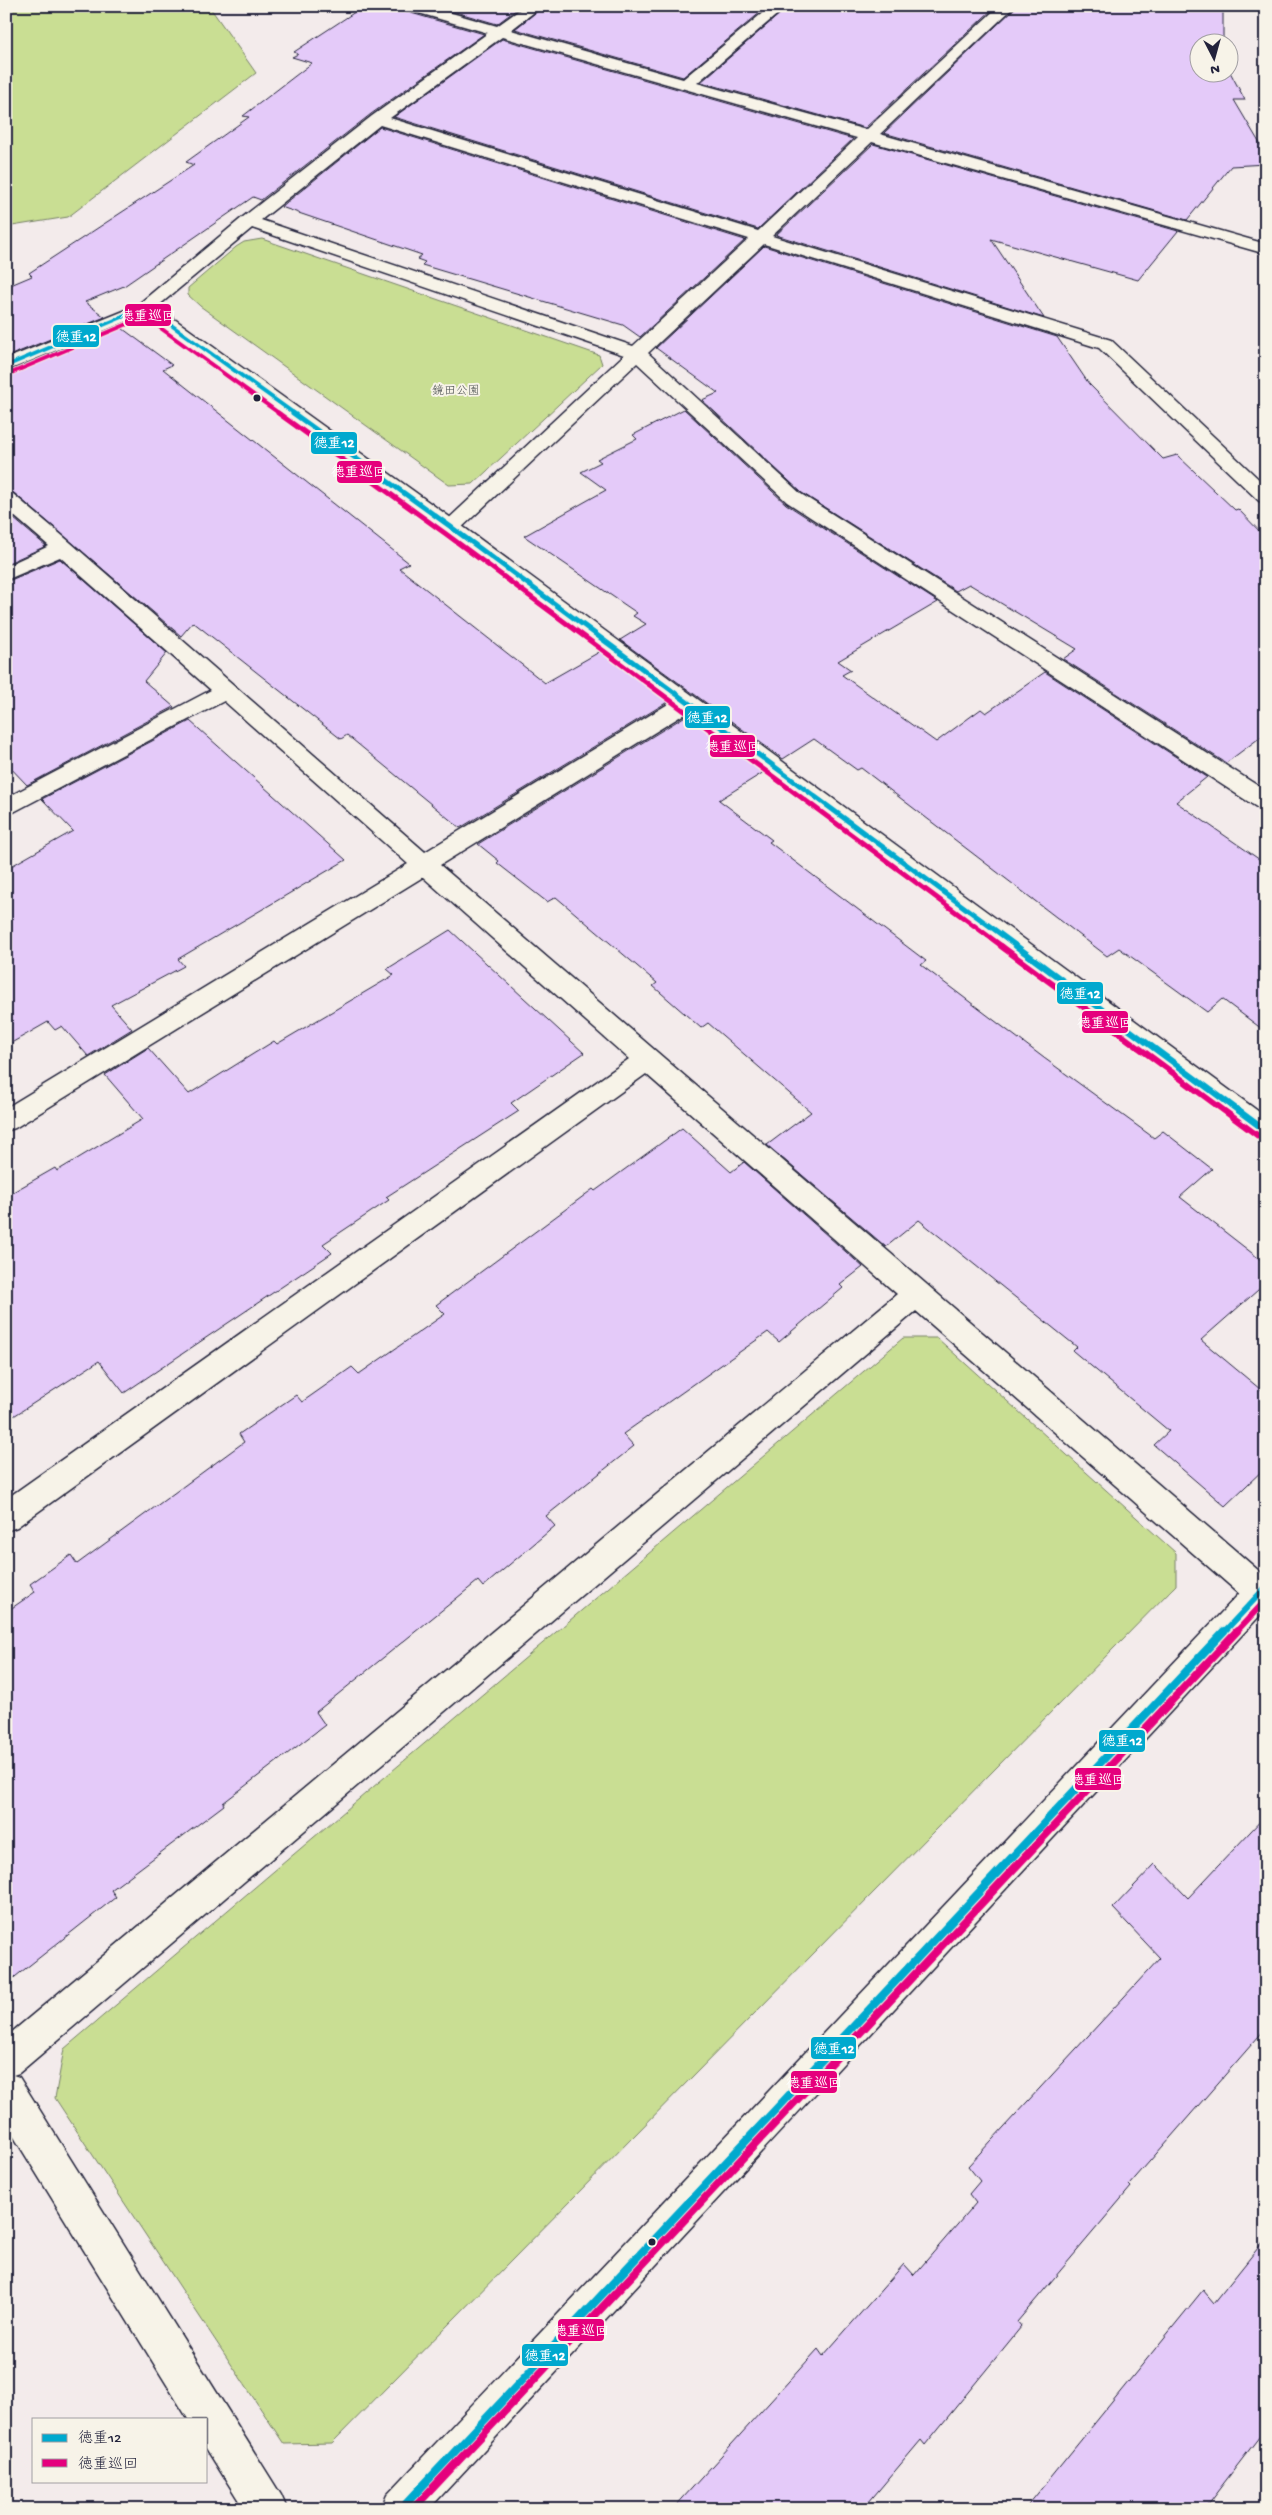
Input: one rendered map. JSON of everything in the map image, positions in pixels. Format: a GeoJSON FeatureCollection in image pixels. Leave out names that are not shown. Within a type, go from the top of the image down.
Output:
{"type":"FeatureCollection","features":[{"type":"Feature","properties":{"kind":"street"},"geometry":{"type":"LineString","coordinates":[[410,6],[1266,249]]}},
{"type":"Feature","properties":{"kind":"street"},"geometry":{"type":"LineString","coordinates":[[6,366],[146,307],[249,220],[378,119],[535,6]]}},
{"type":"Feature","properties":{"kind":"street"},"geometry":{"type":"LineString","coordinates":[[686,84],[780,6]]}},
{"type":"Feature","properties":{"kind":"street"},"geometry":{"type":"LineString","coordinates":[[451,527],[1008,6]]}},
{"type":"Feature","properties":{"kind":"street"},"geometry":{"type":"LineString","coordinates":[[378,119],[1105,344],[1266,496]]}},
{"type":"Feature","properties":{"kind":"street"},"geometry":{"type":"LineString","coordinates":[[249,220],[638,354],[794,498],[1266,802]]}},
{"type":"Feature","properties":{"kind":"street"},"geometry":{"type":"LineString","coordinates":[[146,307],[451,527],[1266,1131]]}},
{"type":"Feature","properties":{"kind":"street"},"geometry":{"type":"LineString","coordinates":[[6,498],[647,1060],[1263,1590],[401,2509]]}},
{"type":"Feature","properties":{"kind":"street"},"geometry":{"type":"LineString","coordinates":[[6,574],[64,547]]}},
{"type":"Feature","properties":{"kind":"street"},"geometry":{"type":"LineString","coordinates":[[6,808],[226,691]]}},
{"type":"Feature","properties":{"kind":"street"},"geometry":{"type":"LineString","coordinates":[[6,1121],[426,865],[458,842],[686,703]]}},
{"type":"Feature","properties":{"kind":"street"},"geometry":{"type":"LineString","coordinates":[[6,1517],[647,1060]]}},
{"type":"Feature","properties":{"kind":"street"},"geometry":{"type":"LineString","coordinates":[[6,2060],[589,1567],[918,1293]]}},
{"type":"Feature","properties":{"kind":"street"},"geometry":{"type":"LineString","coordinates":[[6,2090],[267,2509]]}},
{"type":"Feature","properties":{"kind":"green space"},"geometry":{"type":"Polygon","coordinates":[[[6,6],[209,6],[256,73],[68,217],[6,227],[6,6]]]}},
{"type":"Feature","properties":{"kind":"green space","name":"鏡田公園"},"geometry":{"type":"Polygon","coordinates":[[[262,239],[599,355],[602,364],[473,484],[449,485],[200,306],[188,295],[188,288],[236,247],[244,242],[262,239]]]}},
{"type":"Feature","properties":{"kind":"green space"},"geometry":{"type":"Polygon","coordinates":[[[903,1338],[937,1338],[1176,1553],[1176,1585],[332,2443],[284,2444],[55,2098],[64,2049],[903,1338]]]}},
{"type":"Feature","properties":{"kind":"building"},"geometry":{"type":"Polygon","coordinates":[[[364,6],[401,6],[404,11],[484,34],[371,114],[261,200],[253,197],[124,286],[85,302],[105,317],[6,357],[6,287],[32,276],[29,273],[194,165],[186,162],[249,117],[243,116],[312,63],[292,57],[298,54],[294,52],[364,6]]]}},
{"type":"Feature","properties":{"kind":"building"},"geometry":{"type":"Polygon","coordinates":[[[435,6],[521,6],[497,24],[435,6]]]}},
{"type":"Feature","properties":{"kind":"building"},"geometry":{"type":"Polygon","coordinates":[[[544,6],[768,6],[683,77],[515,29],[544,6]]]}},
{"type":"Feature","properties":{"kind":"building"},"geometry":{"type":"Polygon","coordinates":[[[789,6],[996,6],[865,128],[701,82],[789,6]]]}},
{"type":"Feature","properties":{"kind":"building"},"geometry":{"type":"Polygon","coordinates":[[[1017,6],[1223,6],[1223,32],[1190,32],[1190,82],[1235,82],[1245,100],[1234,100],[1266,154],[1266,164],[1231,166],[1187,220],[884,133],[1017,6]]]}},
{"type":"Feature","properties":{"kind":"building"},"geometry":{"type":"Polygon","coordinates":[[[502,39],[853,139],[758,229],[394,117],[502,39]]]}},
{"type":"Feature","properties":{"kind":"building"},"geometry":{"type":"Polygon","coordinates":[[[380,127],[745,240],[640,337],[623,325],[422,265],[425,262],[417,259],[422,255],[281,207],[380,127]]]}},
{"type":"Feature","properties":{"kind":"building"},"geometry":{"type":"Polygon","coordinates":[[[873,144],[1178,231],[1138,280],[991,239],[1044,318],[776,235],[873,144]]]}},
{"type":"Feature","properties":{"kind":"building"},"geometry":{"type":"Polygon","coordinates":[[[764,246],[1057,337],[1089,384],[1163,459],[1177,455],[1235,510],[1238,509],[1266,538],[1266,733],[1226,763],[1063,659],[1077,649],[969,584],[956,591],[802,493],[702,400],[718,393],[656,348],[764,246]]]}},
{"type":"Feature","properties":{"kind":"building"},"geometry":{"type":"Polygon","coordinates":[[[119,326],[172,365],[163,369],[409,563],[399,568],[545,683],[601,651],[669,701],[460,828],[347,735],[341,739],[193,622],[181,636],[14,493],[6,490],[6,373],[119,326]]]}},
{"type":"Feature","properties":{"kind":"building"},"geometry":{"type":"Polygon","coordinates":[[[684,409],[786,504],[938,602],[838,661],[851,670],[842,675],[936,742],[981,709],[986,713],[1045,672],[1207,777],[1176,802],[1266,864],[1266,1032],[1222,999],[1207,1012],[1119,948],[1107,956],[861,768],[857,770],[814,739],[783,759],[620,640],[646,624],[633,616],[637,613],[524,536],[606,490],[581,472],[601,462],[597,459],[637,439],[633,435],[684,409]]]}},
{"type":"Feature","properties":{"kind":"building"},"geometry":{"type":"Polygon","coordinates":[[[6,512],[46,546],[6,564],[6,512]]]}},
{"type":"Feature","properties":{"kind":"building"},"geometry":{"type":"Polygon","coordinates":[[[60,559],[167,653],[144,681],[174,707],[27,785],[6,763],[6,582],[60,559]]]}},
{"type":"Feature","properties":{"kind":"building"},"geometry":{"type":"Polygon","coordinates":[[[687,715],[764,772],[719,800],[772,840],[769,842],[926,961],[921,965],[1044,1058],[1154,1138],[1163,1131],[1212,1169],[1180,1197],[1266,1264],[1266,1283],[1201,1340],[1266,1394],[1266,1467],[1225,1506],[1154,1445],[1169,1431],[1073,1351],[1077,1347],[919,1220],[886,1247],[767,1145],[811,1112],[708,1023],[701,1028],[653,986],[657,983],[556,897],[547,902],[497,863],[499,861],[478,844],[687,715]]]}},
{"type":"Feature","properties":{"kind":"building"},"geometry":{"type":"Polygon","coordinates":[[[190,721],[346,860],[178,959],[184,966],[111,1005],[132,1029],[88,1056],[62,1026],[55,1030],[48,1022],[6,1046],[6,869],[73,831],[42,799],[190,721]]]}},
{"type":"Feature","properties":{"kind":"building"},"geometry":{"type":"Polygon","coordinates":[[[450,930],[584,1053],[511,1103],[519,1111],[386,1197],[389,1200],[323,1244],[332,1253],[124,1393],[99,1361],[6,1421],[6,1196],[55,1168],[57,1171],[143,1119],[105,1075],[148,1048],[189,1094],[274,1041],[277,1044],[394,975],[387,969],[450,930]]]}},
{"type":"Feature","properties":{"kind":"building"},"geometry":{"type":"Polygon","coordinates":[[[682,1128],[731,1172],[744,1162],[863,1267],[840,1285],[843,1288],[779,1342],[768,1332],[623,1434],[634,1446],[546,1516],[555,1526],[483,1587],[478,1581],[316,1712],[325,1725],[223,1803],[224,1805],[111,1890],[116,1897],[6,1984],[6,1612],[35,1592],[30,1584],[71,1555],[77,1564],[244,1442],[239,1434],[296,1395],[302,1402],[352,1367],[359,1374],[445,1314],[436,1305],[593,1189],[595,1191],[682,1128]]]}},
{"type":"Feature","properties":{"kind":"building"},"geometry":{"type":"Polygon","coordinates":[[[1266,1815],[1266,2028],[1129,2185],[1131,2187],[1017,2322],[1021,2327],[925,2445],[921,2440],[863,2509],[673,2509],[818,2349],[823,2356],[904,2264],[914,2275],[976,2203],[969,2194],[980,2181],[968,2166],[1160,1958],[1113,1908],[1155,1864],[1188,1898],[1266,1815]]]}},
{"type":"Feature","properties":{"kind":"building"},"geometry":{"type":"Polygon","coordinates":[[[1266,2238],[1266,2428],[1204,2509],[1025,2509],[1203,2290],[1214,2303],[1266,2238]]]}},
{"type":"Feature","properties":{"kind":"transit line","name":"徳重12"},"geometry":{"type":"LineString","coordinates":[[146,307],[451,527],[1266,1131]]}},
{"type":"Feature","properties":{"kind":"transit line","name":"徳重12"},"geometry":{"type":"LineString","coordinates":[[6,366],[146,307]]}},
{"type":"Feature","properties":{"kind":"transit line","name":"徳重巡回"},"geometry":{"type":"LineString","coordinates":[[141,314],[446,534],[1261,1138]]}},
{"type":"Feature","properties":{"kind":"transit line","name":"徳重巡回"},"geometry":{"type":"LineString","coordinates":[[9,374],[149,315]]}},
{"type":"Feature","properties":{"kind":"transit line","name":"徳重12"},"geometry":{"type":"LineString","coordinates":[[401,2509],[1266,1587]]}},
{"type":"Feature","properties":{"kind":"transit line","name":"徳重巡回"},"geometry":{"type":"LineString","coordinates":[[413,2509],[1266,1600]]}}]}
